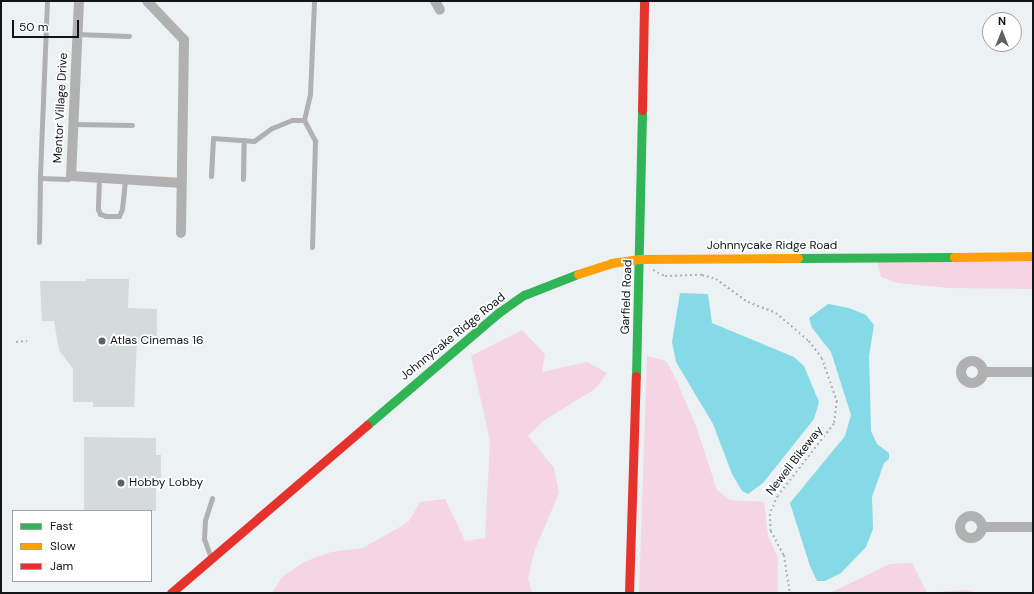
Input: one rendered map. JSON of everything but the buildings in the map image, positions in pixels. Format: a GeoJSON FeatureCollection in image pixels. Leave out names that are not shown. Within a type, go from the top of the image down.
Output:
{"type":"FeatureCollection","features":[{"type":"Feature","properties":{"kind":"main road","name":"Garfield Road"},"geometry":{"type":"LineString","coordinates":[[629,593],[640,259],[644,1]]}},
{"type":"Feature","properties":{"kind":"main road","name":"Johnnycake Ridge Road"},"geometry":{"type":"LineString","coordinates":[[171,593],[504,309],[524,295],[575,274],[611,263],[640,259],[1033,256]]}},
{"type":"Feature","properties":{"kind":"street","name":"Mentor Village Drive"},"geometry":{"type":"LineString","coordinates":[[79,1],[71,176],[182,183]]}},
{"type":"Feature","properties":{"kind":"street"},"geometry":{"type":"LineString","coordinates":[[147,1],[184,40],[181,233]]}},
{"type":"Feature","properties":{"kind":"street"},"geometry":{"type":"LineString","coordinates":[[435,1],[440,10]]}},
{"type":"Feature","properties":{"kind":"street"},"geometry":{"type":"LineString","coordinates":[[983,372],[1033,372]]}},
{"type":"Feature","properties":{"kind":"street"},"geometry":{"type":"LineString","coordinates":[[982,527],[1033,527]]}},
{"type":"Feature","properties":{"kind":"lane"},"geometry":{"type":"LineString","coordinates":[[39,242],[47,1]]}},
{"type":"Feature","properties":{"kind":"lane"},"geometry":{"type":"LineString","coordinates":[[312,247],[315,141],[304,120],[310,94],[314,1]]}},
{"type":"Feature","properties":{"kind":"lane"},"geometry":{"type":"LineString","coordinates":[[77,34],[129,36]]}},
{"type":"Feature","properties":{"kind":"lane"},"geometry":{"type":"LineString","coordinates":[[211,176],[213,138],[254,141],[272,128],[292,120],[304,120]]}},
{"type":"Feature","properties":{"kind":"lane"},"geometry":{"type":"LineString","coordinates":[[73,124],[132,125]]}},
{"type":"Feature","properties":{"kind":"lane"},"geometry":{"type":"LineString","coordinates":[[243,179],[244,140]]}},
{"type":"Feature","properties":{"kind":"lane"},"geometry":{"type":"LineString","coordinates":[[40,178],[68,179],[71,176]]}},
{"type":"Feature","properties":{"kind":"lane"},"geometry":{"type":"LineString","coordinates":[[98,178],[98,209],[100,214],[106,216],[119,216],[122,209],[125,180]]}},
{"type":"Feature","properties":{"kind":"lane"},"geometry":{"type":"LineString","coordinates":[[211,559],[204,539],[205,520],[212,498]]}},
{"type":"Feature","properties":{"kind":"path","name":"Newell Bikeway"},"geometry":{"type":"LineString","coordinates":[[652,259],[652,269],[661,275],[709,276],[748,302],[776,313],[817,351],[828,373],[837,401],[834,424],[778,496],[770,514],[771,532],[784,555],[790,593]]}},
{"type":"Feature","properties":{"kind":"path"},"geometry":{"type":"LineString","coordinates":[[16,342],[27,341]]}},
{"type":"Feature","properties":{"kind":"shaded area"},"geometry":{"type":"Polygon","coordinates":[[[877,260],[1033,260],[1033,289],[948,288],[898,283],[881,277],[877,260]]]}},
{"type":"Feature","properties":{"kind":"shaded area"},"geometry":{"type":"Polygon","coordinates":[[[522,330],[545,354],[542,372],[587,362],[607,373],[595,389],[543,421],[528,436],[554,468],[559,493],[534,552],[528,579],[532,593],[272,593],[282,577],[304,562],[331,552],[363,548],[398,528],[409,521],[420,502],[445,499],[465,541],[485,538],[490,441],[471,356],[522,330]]]}},
{"type":"Feature","properties":{"kind":"shaded area"},"geometry":{"type":"Polygon","coordinates":[[[647,356],[666,361],[676,379],[696,426],[717,490],[730,500],[764,502],[768,536],[778,558],[778,593],[639,593],[647,356]]]}},
{"type":"Feature","properties":{"kind":"shaded area"},"geometry":{"type":"Polygon","coordinates":[[[912,563],[927,593],[830,593],[890,564],[912,563]]]}},
{"type":"Feature","properties":{"kind":"shaded area"},"geometry":{"type":"Polygon","coordinates":[[[964,590],[978,593],[927,593],[964,590]]]}},
{"type":"Feature","properties":{"kind":"water"},"geometry":{"type":"Polygon","coordinates":[[[680,293],[708,294],[712,323],[794,357],[804,366],[819,402],[814,419],[763,483],[748,494],[742,491],[732,474],[713,424],[676,362],[672,342],[680,293]]]}},
{"type":"Feature","properties":{"kind":"water"},"geometry":{"type":"Polygon","coordinates":[[[828,304],[849,308],[866,315],[874,325],[869,356],[871,431],[877,444],[889,453],[889,459],[884,463],[872,497],[873,529],[866,547],[841,573],[825,581],[817,581],[810,566],[790,503],[845,436],[851,415],[831,352],[812,328],[809,318],[828,304]]]}},
{"type":"Feature","properties":{"kind":"traffic: fast"},"geometry":{"type":"LineString","coordinates":[[636,376],[642,110]]}},
{"type":"Feature","properties":{"kind":"traffic: fast"},"geometry":{"type":"LineString","coordinates":[[798,258],[954,257]]}},
{"type":"Feature","properties":{"kind":"traffic: fast"},"geometry":{"type":"LineString","coordinates":[[367,425],[498,313],[524,295],[578,274]]}},
{"type":"Feature","properties":{"kind":"traffic: slow"},"geometry":{"type":"LineString","coordinates":[[954,257],[1033,256]]}},
{"type":"Feature","properties":{"kind":"traffic: slow"},"geometry":{"type":"LineString","coordinates":[[578,274],[611,263],[640,259],[798,258]]}},
{"type":"Feature","properties":{"kind":"traffic: jam"},"geometry":{"type":"LineString","coordinates":[[642,110],[644,1]]}},
{"type":"Feature","properties":{"kind":"traffic: jam"},"geometry":{"type":"LineString","coordinates":[[629,593],[636,376]]}},
{"type":"Feature","properties":{"kind":"traffic: jam"},"geometry":{"type":"LineString","coordinates":[[171,593],[367,425]]}},
{"type":"Feature","properties":{"kind":"place","name":"Atlas Cinemas 16"},"geometry":{"type":"Point","coordinates":[102,341]}},
{"type":"Feature","properties":{"kind":"place","name":"Hobby Lobby"},"geometry":{"type":"Point","coordinates":[121,483]}}]}
